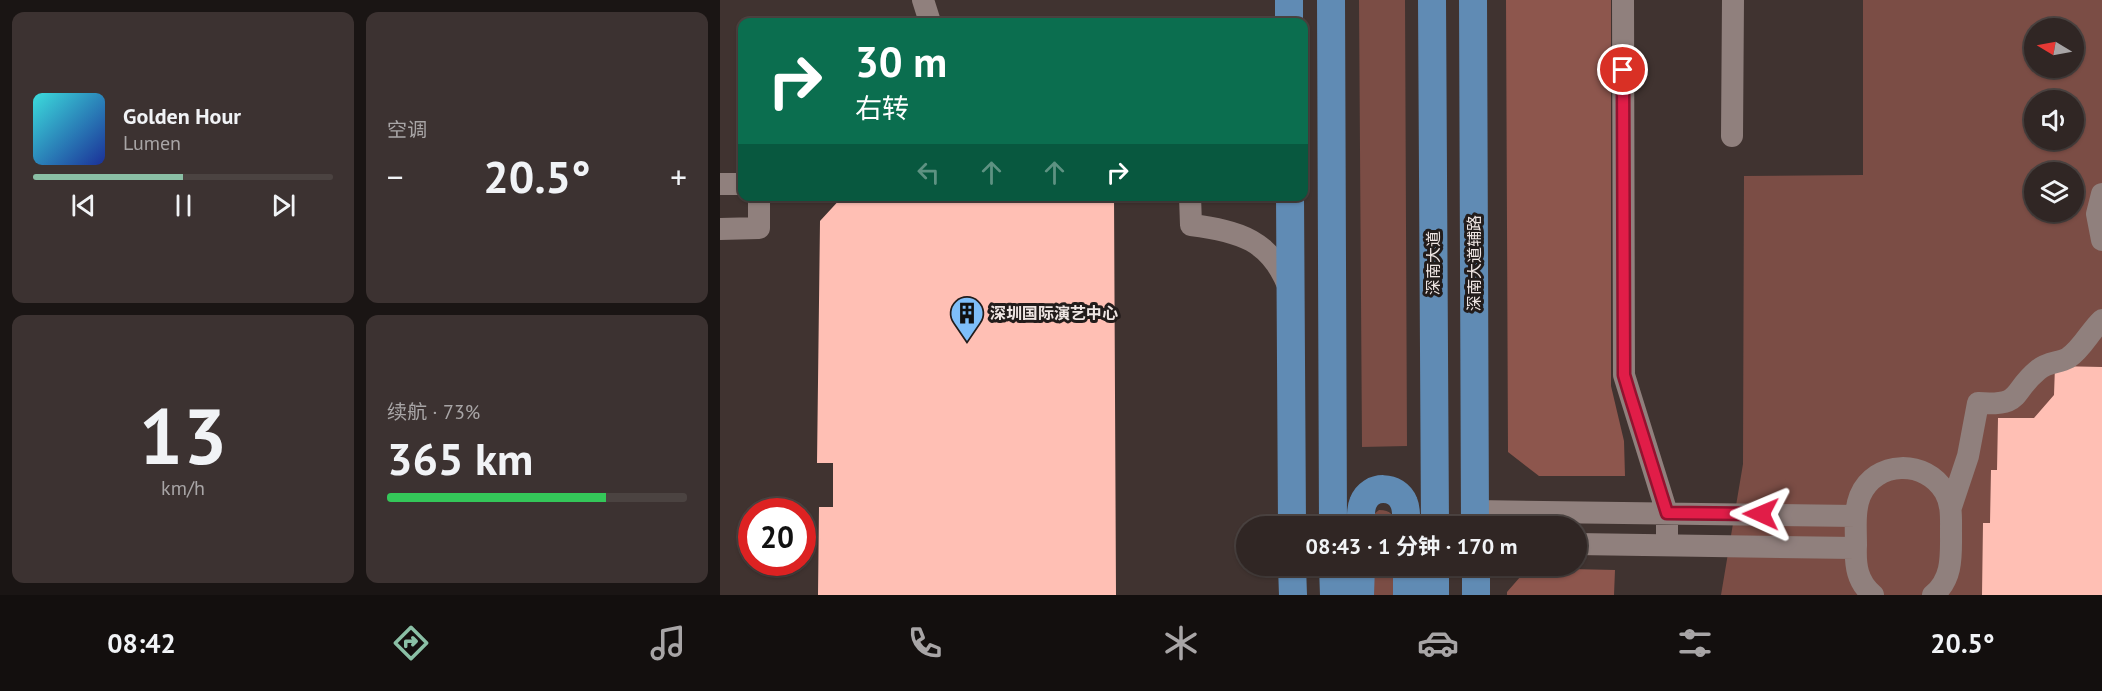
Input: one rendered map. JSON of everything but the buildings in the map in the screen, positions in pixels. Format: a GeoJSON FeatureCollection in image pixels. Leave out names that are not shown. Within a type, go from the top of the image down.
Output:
{"type":"FeatureCollection","features":[{"type":"Feature","properties":{"kind":"main road"},"geometry":{"type":"LineString","coordinates":[[1289,0],[1289,18]]}},
{"type":"Feature","properties":{"kind":"main road"},"geometry":{"type":"LineString","coordinates":[[1331,0],[1333,516]]}},
{"type":"Feature","properties":{"kind":"main road","name":"深南大道"},"geometry":{"type":"LineString","coordinates":[[1432,0],[1435,516]]}},
{"type":"Feature","properties":{"kind":"main road","name":"深南大道辅路"},"geometry":{"type":"LineString","coordinates":[[1473,0],[1475,516]]}},
{"type":"Feature","properties":{"kind":"main road"},"geometry":{"type":"LineString","coordinates":[[1290,201],[1292,516]]}},
{"type":"Feature","properties":{"kind":"main road"},"geometry":{"type":"LineString","coordinates":[[1434,306],[1475,426]]}},
{"type":"Feature","properties":{"kind":"main road"},"geometry":{"type":"LineString","coordinates":[[1362,516],[1363,502],[1370,493],[1382,489],[1401,496],[1406,516]]}},
{"type":"Feature","properties":{"kind":"main road"},"geometry":{"type":"LineString","coordinates":[[1292,576],[1293,595]]}},
{"type":"Feature","properties":{"kind":"main road"},"geometry":{"type":"LineString","coordinates":[[1333,576],[1334,595]]}},
{"type":"Feature","properties":{"kind":"main road"},"geometry":{"type":"LineString","coordinates":[[1360,595],[1361,576]]}},
{"type":"Feature","properties":{"kind":"main road"},"geometry":{"type":"LineString","coordinates":[[1407,576],[1407,595]]}},
{"type":"Feature","properties":{"kind":"main road"},"geometry":{"type":"LineString","coordinates":[[1435,576],[1435,595]]}},
{"type":"Feature","properties":{"kind":"main road"},"geometry":{"type":"LineString","coordinates":[[1476,576],[1476,595]]}},
{"type":"Feature","properties":{"kind":"street"},"geometry":{"type":"LineString","coordinates":[[923,0],[929,18]]}},
{"type":"Feature","properties":{"kind":"street"},"geometry":{"type":"LineString","coordinates":[[1623,0],[1624,375],[1667,513],[1666,545]]}},
{"type":"Feature","properties":{"kind":"street"},"geometry":{"type":"LineString","coordinates":[[1732,136],[1733,0]]}},
{"type":"Feature","properties":{"kind":"street"},"geometry":{"type":"LineString","coordinates":[[720,184],[738,184]]}},
{"type":"Feature","properties":{"kind":"street"},"geometry":{"type":"LineString","coordinates":[[2102,194],[2097,214],[2102,240]]}},
{"type":"Feature","properties":{"kind":"street"},"geometry":{"type":"LineString","coordinates":[[720,229],[759,228],[759,201]]}},
{"type":"Feature","properties":{"kind":"street"},"geometry":{"type":"LineString","coordinates":[[1190,201],[1191,225],[1228,231],[1255,242],[1276,262],[1291,292]]}},
{"type":"Feature","properties":{"kind":"street"},"geometry":{"type":"LineString","coordinates":[[1933,595],[1946,581],[1951,566],[1951,507],[1968,456],[1978,403],[2008,402],[2018,394],[2039,368],[2065,360],[2075,352],[2102,320]]}},
{"type":"Feature","properties":{"kind":"street"},"geometry":{"type":"LineString","coordinates":[[1873,595],[1859,578],[1855,564],[1856,507],[1861,493],[1870,481],[1881,472],[1895,468],[1910,467],[1923,471],[1936,480],[1946,493],[1951,507]]}},
{"type":"Feature","properties":{"kind":"street"},"geometry":{"type":"LineString","coordinates":[[1571,516],[1667,513],[1856,516]]}},
{"type":"Feature","properties":{"kind":"street"},"geometry":{"type":"LineString","coordinates":[[1587,544],[1856,548]]}},
{"type":"Feature","properties":{"kind":"shaded area"},"geometry":{"type":"Polygon","coordinates":[[[1359,0],[1405,0],[1407,446],[1362,447],[1359,0]]]}},
{"type":"Feature","properties":{"kind":"shaded area"},"geometry":{"type":"Polygon","coordinates":[[[1506,0],[1611,0],[1611,386],[1624,441],[1625,476],[1539,476],[1508,452],[1506,0]]]}},
{"type":"Feature","properties":{"kind":"shaded area"},"geometry":{"type":"Polygon","coordinates":[[[1863,0],[2102,0],[2102,595],[1721,595],[1743,464],[1744,176],[1863,175],[1863,0]]]}},
{"type":"Feature","properties":{"kind":"shaded area"},"geometry":{"type":"Polygon","coordinates":[[[1379,510],[1386,511],[1393,516],[1374,516],[1379,510]]]}},
{"type":"Feature","properties":{"kind":"shaded area"},"geometry":{"type":"Polygon","coordinates":[[[1587,569],[1615,570],[1614,595],[1507,595],[1521,576],[1587,576],[1587,569]]]}},
{"type":"Feature","properties":{"kind":"shaded area"},"geometry":{"type":"Polygon","coordinates":[[[1371,576],[1397,576],[1397,595],[1371,595],[1371,576]]]}},
{"type":"Feature","properties":{"kind":"place","name":"深圳国际演艺中心"},"geometry":{"type":"Point","coordinates":[967,342]}},
{"type":"Feature","properties":{"kind":"route"},"geometry":{"type":"LineString","coordinates":[[1623,70],[1624,375],[1630,395],[1667,513],[1761,514]]}}]}
